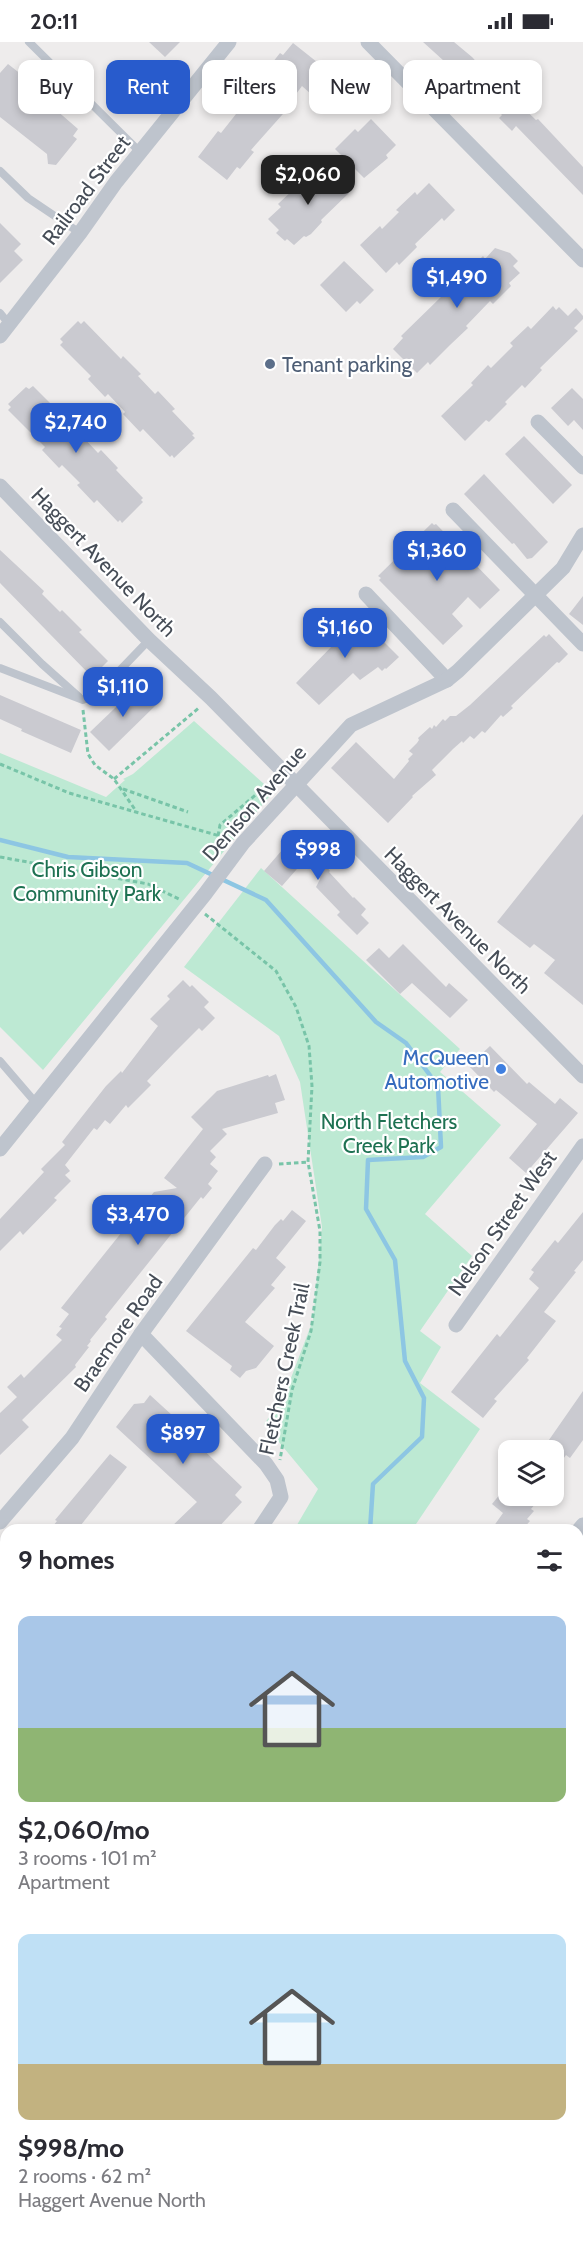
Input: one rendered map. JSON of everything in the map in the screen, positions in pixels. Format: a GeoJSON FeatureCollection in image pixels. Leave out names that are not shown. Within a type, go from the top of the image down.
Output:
{"type":"FeatureCollection","features":[{"type":"Feature","properties":{"kind":"street","name":"Railroad Street"},"geometry":{"type":"LineString","coordinates":[[3,324],[80,233],[116,182],[229,42]]}},
{"type":"Feature","properties":{"kind":"street"},"geometry":{"type":"LineString","coordinates":[[368,42],[583,260]]}},
{"type":"Feature","properties":{"kind":"street"},"geometry":{"type":"LineString","coordinates":[[538,422],[583,467]]}},
{"type":"Feature","properties":{"kind":"street","name":"Haggert Avenue North"},"geometry":{"type":"LineString","coordinates":[[1,490],[149,640],[211,698],[294,785],[583,1076]]}},
{"type":"Feature","properties":{"kind":"street"},"geometry":{"type":"LineString","coordinates":[[453,510],[583,644]]}},
{"type":"Feature","properties":{"kind":"street","name":"Denison Avenue"},"geometry":{"type":"LineString","coordinates":[[0,1149],[205,894],[243,843],[294,785],[351,725],[447,680],[563,568],[583,535]]}},
{"type":"Feature","properties":{"kind":"street"},"geometry":{"type":"LineString","coordinates":[[366,594],[447,680]]}},
{"type":"Feature","properties":{"kind":"street","name":"Nelson Street West"},"geometry":{"type":"LineString","coordinates":[[456,1325],[583,1146]]}},
{"type":"Feature","properties":{"kind":"street","name":"Braemore Road"},"geometry":{"type":"LineString","coordinates":[[0,1522],[72,1438],[141,1334],[265,1164]]}},
{"type":"Feature","properties":{"kind":"street"},"geometry":{"type":"LineString","coordinates":[[141,1334],[266,1464],[277,1480],[281,1497],[263,1524]]}},
{"type":"Feature","properties":{"kind":"lane"},"geometry":{"type":"LineString","coordinates":[[29,42],[140,152]]}},
{"type":"Feature","properties":{"kind":"lane"},"geometry":{"type":"LineString","coordinates":[[0,171],[28,198],[80,233]]}},
{"type":"Feature","properties":{"kind":"lane"},"geometry":{"type":"LineString","coordinates":[[0,622],[42,664],[83,700]]}},
{"type":"Feature","properties":{"kind":"lane"},"geometry":{"type":"LineString","coordinates":[[0,668],[83,700],[99,692],[149,640]]}},
{"type":"Feature","properties":{"kind":"lane"},"geometry":{"type":"LineString","coordinates":[[0,1061],[36,1103]]}},
{"type":"Feature","properties":{"kind":"path"},"geometry":{"type":"LineString","coordinates":[[114,779],[211,698]]}},
{"type":"Feature","properties":{"kind":"path"},"geometry":{"type":"LineString","coordinates":[[83,700],[88,754],[95,765],[114,779],[137,812]]}},
{"type":"Feature","properties":{"kind":"path"},"geometry":{"type":"LineString","coordinates":[[0,764],[69,793],[243,843]]}},
{"type":"Feature","properties":{"kind":"path"},"geometry":{"type":"LineString","coordinates":[[218,836],[220,825],[283,772]]}},
{"type":"Feature","properties":{"kind":"path"},"geometry":{"type":"LineString","coordinates":[[121,788],[188,812]]}},
{"type":"Feature","properties":{"kind":"path"},"geometry":{"type":"LineString","coordinates":[[0,856],[148,884],[181,900]]}},
{"type":"Feature","properties":{"kind":"path","name":"Fletchers Creek Trail"},"geometry":{"type":"LineString","coordinates":[[203,913],[276,971],[296,1007],[309,1046],[312,1086],[308,1162],[320,1231],[320,1262],[311,1331],[292,1390],[277,1480]]}},
{"type":"Feature","properties":{"kind":"path"},"geometry":{"type":"LineString","coordinates":[[265,1164],[308,1162]]}},
{"type":"Feature","properties":{"kind":"green space","name":"Chris Gibson Community Park"},"geometry":{"type":"Polygon","coordinates":[[[194,721],[273,792],[43,1070],[0,1027],[0,753],[106,797],[125,780],[123,779],[133,774],[194,721]]]}},
{"type":"Feature","properties":{"kind":"green space","name":"North Fletchers Creek Park"},"geometry":{"type":"Polygon","coordinates":[[[261,868],[460,1049],[440,1072],[501,1125],[425,1214],[472,1256],[420,1331],[441,1347],[420,1383],[480,1429],[416,1524],[298,1524],[318,1489],[264,1424],[283,1399],[313,1320],[322,1227],[300,1082],[279,1036],[184,967],[261,868]]]}},
{"type":"Feature","properties":{"kind":"building"},"geometry":{"type":"Polygon","coordinates":[[[149,42],[180,42],[165,57],[149,42]]]}},
{"type":"Feature","properties":{"kind":"building"},"geometry":{"type":"Polygon","coordinates":[[[423,42],[454,42],[475,60],[443,60],[423,42]]]}},
{"type":"Feature","properties":{"kind":"building"},"geometry":{"type":"Polygon","coordinates":[[[293,43],[314,60],[309,60],[309,92],[302,86],[297,93],[297,60],[274,60],[280,53],[283,55],[293,43]]]}},
{"type":"Feature","properties":{"kind":"building"},"geometry":{"type":"Polygon","coordinates":[[[8,64],[18,72],[18,114],[61,114],[78,129],[73,136],[77,139],[56,165],[48,164],[47,154],[0,117],[0,73],[8,64]]]}},
{"type":"Feature","properties":{"kind":"building"},"geometry":{"type":"Polygon","coordinates":[[[236,114],[283,114],[251,150],[254,152],[240,169],[237,167],[227,180],[198,157],[218,131],[221,133],[236,114]]]}},
{"type":"Feature","properties":{"kind":"building"},"geometry":{"type":"Polygon","coordinates":[[[530,114],[536,120],[538,119],[583,167],[583,195],[516,126],[512,131],[499,118],[502,115],[530,114]]]}},
{"type":"Feature","properties":{"kind":"building"},"geometry":{"type":"Polygon","coordinates":[[[371,119],[396,145],[386,155],[388,158],[364,178],[335,149],[355,129],[358,132],[371,119]]]}},
{"type":"Feature","properties":{"kind":"building"},"geometry":{"type":"Polygon","coordinates":[[[323,166],[349,193],[321,220],[322,222],[311,234],[304,236],[294,245],[276,233],[279,230],[268,219],[281,207],[278,204],[295,188],[297,191],[323,166]]]}},
{"type":"Feature","properties":{"kind":"building"},"geometry":{"type":"Polygon","coordinates":[[[429,183],[455,210],[444,221],[442,218],[415,244],[417,247],[399,265],[397,262],[386,273],[360,245],[380,226],[382,229],[399,212],[396,210],[415,192],[417,195],[429,183]]]}},
{"type":"Feature","properties":{"kind":"building"},"geometry":{"type":"Polygon","coordinates":[[[0,223],[21,244],[14,251],[23,260],[0,283],[0,223]]]}},
{"type":"Feature","properties":{"kind":"building"},"geometry":{"type":"Polygon","coordinates":[[[495,248],[510,253],[518,261],[513,266],[520,273],[493,304],[490,301],[466,326],[468,328],[430,365],[428,362],[417,373],[393,349],[403,338],[401,336],[483,256],[485,259],[495,248]]]}},
{"type":"Feature","properties":{"kind":"building"},"geometry":{"type":"Polygon","coordinates":[[[344,261],[374,290],[360,304],[357,301],[346,312],[320,285],[344,261]]]}},
{"type":"Feature","properties":{"kind":"building"},"geometry":{"type":"Polygon","coordinates":[[[553,306],[556,310],[559,307],[568,316],[576,308],[583,316],[574,328],[578,331],[540,368],[542,370],[525,388],[522,385],[489,422],[486,420],[465,441],[441,416],[473,385],[471,383],[488,365],[491,368],[513,346],[510,343],[528,326],[531,329],[553,306]]]}},
{"type":"Feature","properties":{"kind":"building"},"geometry":{"type":"Polygon","coordinates":[[[78,321],[81,324],[84,321],[121,359],[123,356],[141,374],[138,376],[155,394],[158,391],[175,409],[172,411],[194,434],[192,435],[195,438],[174,458],[172,455],[170,457],[143,429],[140,432],[123,414],[125,412],[108,394],[105,397],[88,379],[91,376],[60,345],[63,342],[60,339],[78,321]]]}},
{"type":"Feature","properties":{"kind":"building"},"geometry":{"type":"Polygon","coordinates":[[[33,386],[64,417],[66,415],[98,453],[101,450],[118,468],[116,470],[143,498],[141,500],[143,502],[122,523],[120,520],[118,522],[97,500],[94,503],[77,485],[80,483],[62,465],[59,468],[42,450],[45,447],[8,410],[11,407],[8,404],[26,387],[29,389],[33,386]]]}},
{"type":"Feature","properties":{"kind":"building"},"geometry":{"type":"Polygon","coordinates":[[[572,388],[583,399],[583,430],[574,420],[568,426],[551,408],[572,388]]]}},
{"type":"Feature","properties":{"kind":"building"},"geometry":{"type":"Polygon","coordinates":[[[524,436],[572,485],[553,504],[505,454],[524,436]]]}},
{"type":"Feature","properties":{"kind":"building"},"geometry":{"type":"Polygon","coordinates":[[[484,474],[548,542],[532,558],[527,559],[514,543],[512,544],[464,494],[484,474]]]}},
{"type":"Feature","properties":{"kind":"building"},"geometry":{"type":"Polygon","coordinates":[[[432,523],[436,524],[500,590],[480,609],[468,597],[452,614],[463,626],[443,645],[379,580],[381,578],[378,576],[432,523]]]}},
{"type":"Feature","properties":{"kind":"building"},"geometry":{"type":"Polygon","coordinates":[[[0,550],[44,591],[42,594],[60,612],[62,610],[82,630],[79,632],[108,661],[92,677],[0,583],[0,550]]]}},
{"type":"Feature","properties":{"kind":"building"},"geometry":{"type":"Polygon","coordinates":[[[583,596],[583,625],[569,614],[583,596]]]}},
{"type":"Feature","properties":{"kind":"building"},"geometry":{"type":"Polygon","coordinates":[[[344,609],[360,623],[361,626],[356,631],[375,647],[382,640],[399,657],[386,669],[382,671],[378,667],[360,680],[353,673],[319,705],[296,683],[336,642],[324,629],[344,609]]]}},
{"type":"Feature","properties":{"kind":"building"},"geometry":{"type":"Polygon","coordinates":[[[549,634],[568,654],[511,706],[513,708],[503,717],[501,715],[485,733],[482,731],[474,739],[470,736],[453,749],[432,770],[436,775],[412,796],[388,823],[331,768],[356,742],[394,779],[409,761],[408,759],[413,754],[409,751],[417,743],[418,738],[430,727],[432,729],[443,719],[445,721],[450,716],[456,716],[470,705],[544,635],[546,637],[549,634]]]}},
{"type":"Feature","properties":{"kind":"building"},"geometry":{"type":"Polygon","coordinates":[[[138,686],[157,704],[109,751],[90,732],[138,686]]]}},
{"type":"Feature","properties":{"kind":"building"},"geometry":{"type":"Polygon","coordinates":[[[0,695],[81,730],[71,753],[0,719],[0,695]]]}},
{"type":"Feature","properties":{"kind":"building"},"geometry":{"type":"Polygon","coordinates":[[[583,814],[583,1005],[544,973],[555,960],[534,944],[530,948],[497,922],[583,814]]]}},
{"type":"Feature","properties":{"kind":"building"},"geometry":{"type":"Polygon","coordinates":[[[295,835],[313,850],[329,872],[366,909],[361,915],[369,923],[357,935],[337,915],[340,912],[316,887],[320,879],[304,861],[282,886],[264,871],[295,835]]]}},
{"type":"Feature","properties":{"kind":"building"},"geometry":{"type":"Polygon","coordinates":[[[403,944],[446,987],[449,983],[468,1000],[450,1018],[412,983],[400,994],[366,960],[379,948],[389,958],[403,944]]]}},
{"type":"Feature","properties":{"kind":"building"},"geometry":{"type":"Polygon","coordinates":[[[183,980],[190,987],[192,985],[209,1002],[204,1007],[215,1018],[202,1031],[199,1028],[174,1053],[147,1081],[151,1085],[128,1108],[126,1105],[110,1124],[105,1120],[97,1130],[94,1128],[65,1165],[70,1171],[65,1175],[71,1181],[54,1198],[57,1200],[23,1235],[20,1231],[0,1251],[0,1219],[44,1172],[41,1169],[65,1145],[62,1142],[106,1086],[121,1071],[122,1073],[158,1026],[150,1019],[170,999],[167,996],[183,980]]]}},
{"type":"Feature","properties":{"kind":"building"},"geometry":{"type":"Polygon","coordinates":[[[490,1046],[527,1084],[529,1082],[555,1104],[560,1098],[578,1113],[526,1173],[509,1158],[537,1124],[496,1090],[494,1092],[469,1066],[490,1046]]]}},
{"type":"Feature","properties":{"kind":"building"},"geometry":{"type":"Polygon","coordinates":[[[276,1074],[285,1100],[275,1103],[278,1113],[222,1129],[227,1134],[210,1151],[216,1157],[210,1164],[218,1171],[208,1184],[212,1188],[203,1199],[201,1197],[105,1317],[107,1319],[90,1340],[87,1346],[89,1347],[75,1365],[76,1367],[22,1420],[29,1427],[0,1455],[0,1413],[17,1397],[7,1387],[21,1374],[24,1378],[62,1340],[56,1335],[69,1314],[61,1308],[154,1192],[177,1188],[164,1178],[203,1129],[191,1117],[217,1091],[276,1074]]]}},
{"type":"Feature","properties":{"kind":"building"},"geometry":{"type":"Polygon","coordinates":[[[292,1210],[306,1221],[276,1258],[286,1267],[271,1285],[275,1288],[245,1322],[274,1346],[256,1368],[246,1371],[240,1378],[230,1370],[232,1366],[186,1331],[253,1248],[256,1250],[275,1225],[281,1219],[283,1221],[292,1210]]]}},
{"type":"Feature","properties":{"kind":"building"},"geometry":{"type":"Polygon","coordinates":[[[583,1212],[583,1260],[544,1312],[556,1321],[527,1358],[529,1360],[494,1399],[497,1401],[483,1418],[451,1392],[497,1334],[500,1337],[539,1288],[529,1279],[534,1272],[531,1270],[555,1240],[558,1243],[583,1212]]]}},
{"type":"Feature","properties":{"kind":"building"},"geometry":{"type":"Polygon","coordinates":[[[583,1391],[583,1440],[570,1458],[566,1455],[564,1458],[564,1440],[549,1440],[583,1391]]]}},
{"type":"Feature","properties":{"kind":"building"},"geometry":{"type":"Polygon","coordinates":[[[150,1395],[242,1487],[235,1495],[242,1502],[222,1524],[174,1524],[197,1502],[116,1427],[134,1404],[144,1403],[150,1395]]]}},
{"type":"Feature","properties":{"kind":"building"},"geometry":{"type":"Polygon","coordinates":[[[110,1454],[127,1467],[82,1524],[55,1524],[57,1521],[55,1520],[110,1454]]]}},
{"type":"Feature","properties":{"kind":"building"},"geometry":{"type":"Polygon","coordinates":[[[498,1497],[498,1506],[534,1506],[531,1509],[534,1511],[527,1519],[530,1521],[527,1524],[495,1524],[503,1513],[492,1504],[498,1497]]]}},
{"type":"Feature","properties":{"kind":"waterway"},"geometry":{"type":"LineString","coordinates":[[0,840],[68,857],[187,863],[266,900],[376,1022],[406,1043],[438,1086],[441,1147],[423,1157],[368,1160],[366,1209],[395,1260],[405,1361],[424,1398],[422,1437],[373,1484],[370,1524]]}},
{"type":"Feature","properties":{"kind":"place","name":"Tenant parking"},"geometry":{"type":"Point","coordinates":[270,364]}},
{"type":"Feature","properties":{"kind":"place","name":"McQueen Automotive"},"geometry":{"type":"Point","coordinates":[501,1069]}}]}
